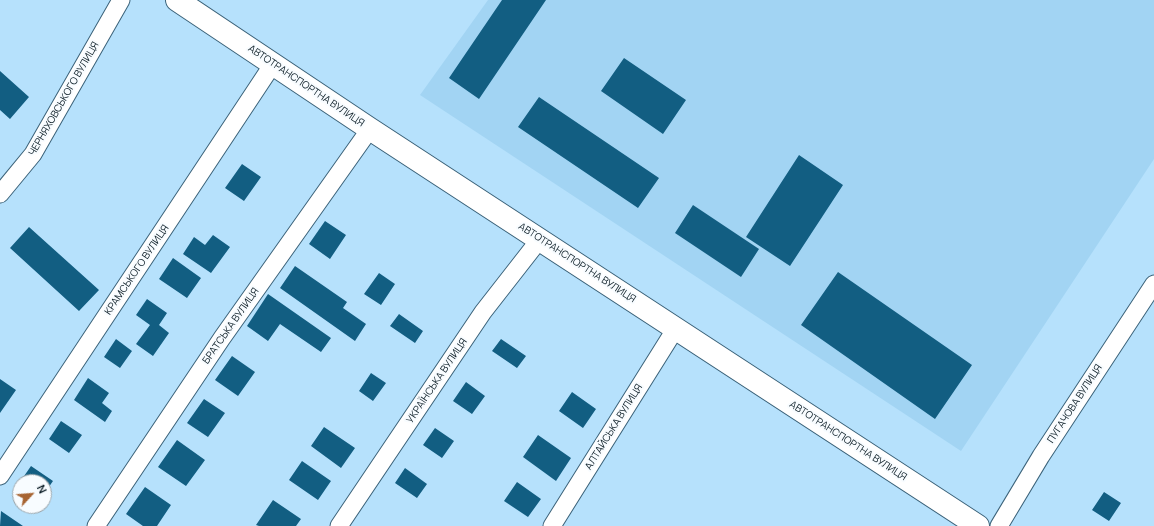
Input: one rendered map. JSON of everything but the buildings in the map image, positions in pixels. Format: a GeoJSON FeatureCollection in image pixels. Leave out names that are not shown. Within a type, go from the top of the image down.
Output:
{"type":"FeatureCollection","features":[{"type":"Feature","properties":{"kind":"main road","name":"АВТОТРАНСПОРТНА ВУЛИЦЯ"},"geometry":{"type":"LineString","coordinates":[[177,0],[370,129],[978,526]]}},
{"type":"Feature","properties":{"kind":"street","name":"ЧЕРНЯХОВСЬКОГО ВУЛИЦЯ"},"geometry":{"type":"LineString","coordinates":[[0,194],[33,154],[122,0]]}},
{"type":"Feature","properties":{"kind":"street","name":"КРАМСЬКОГО ВУЛИЦЯ"},"geometry":{"type":"LineString","coordinates":[[0,476],[273,64]]}},
{"type":"Feature","properties":{"kind":"street","name":"БРАТСЬКА ВУЛИЦЯ"},"geometry":{"type":"LineString","coordinates":[[96,526],[222,338],[370,129]]}},
{"type":"Feature","properties":{"kind":"street","name":"УКРАЇНСЬКА ВУЛИЦЯ"},"geometry":{"type":"LineString","coordinates":[[339,526],[483,312],[540,239]]}},
{"type":"Feature","properties":{"kind":"street","name":"ПУГАЧОВА ВУЛИЦЯ"},"geometry":{"type":"LineString","coordinates":[[999,526],[1041,456],[1154,284]]}},
{"type":"Feature","properties":{"kind":"street","name":"АЛТАЙСЬКА ВУЛИЦЯ"},"geometry":{"type":"LineString","coordinates":[[552,526],[676,328]]}},
{"type":"Feature","properties":{"kind":"shaded area"},"geometry":{"type":"Polygon","coordinates":[[[488,0],[1154,0],[1154,159],[961,451],[420,95],[488,0]]]}}]}
